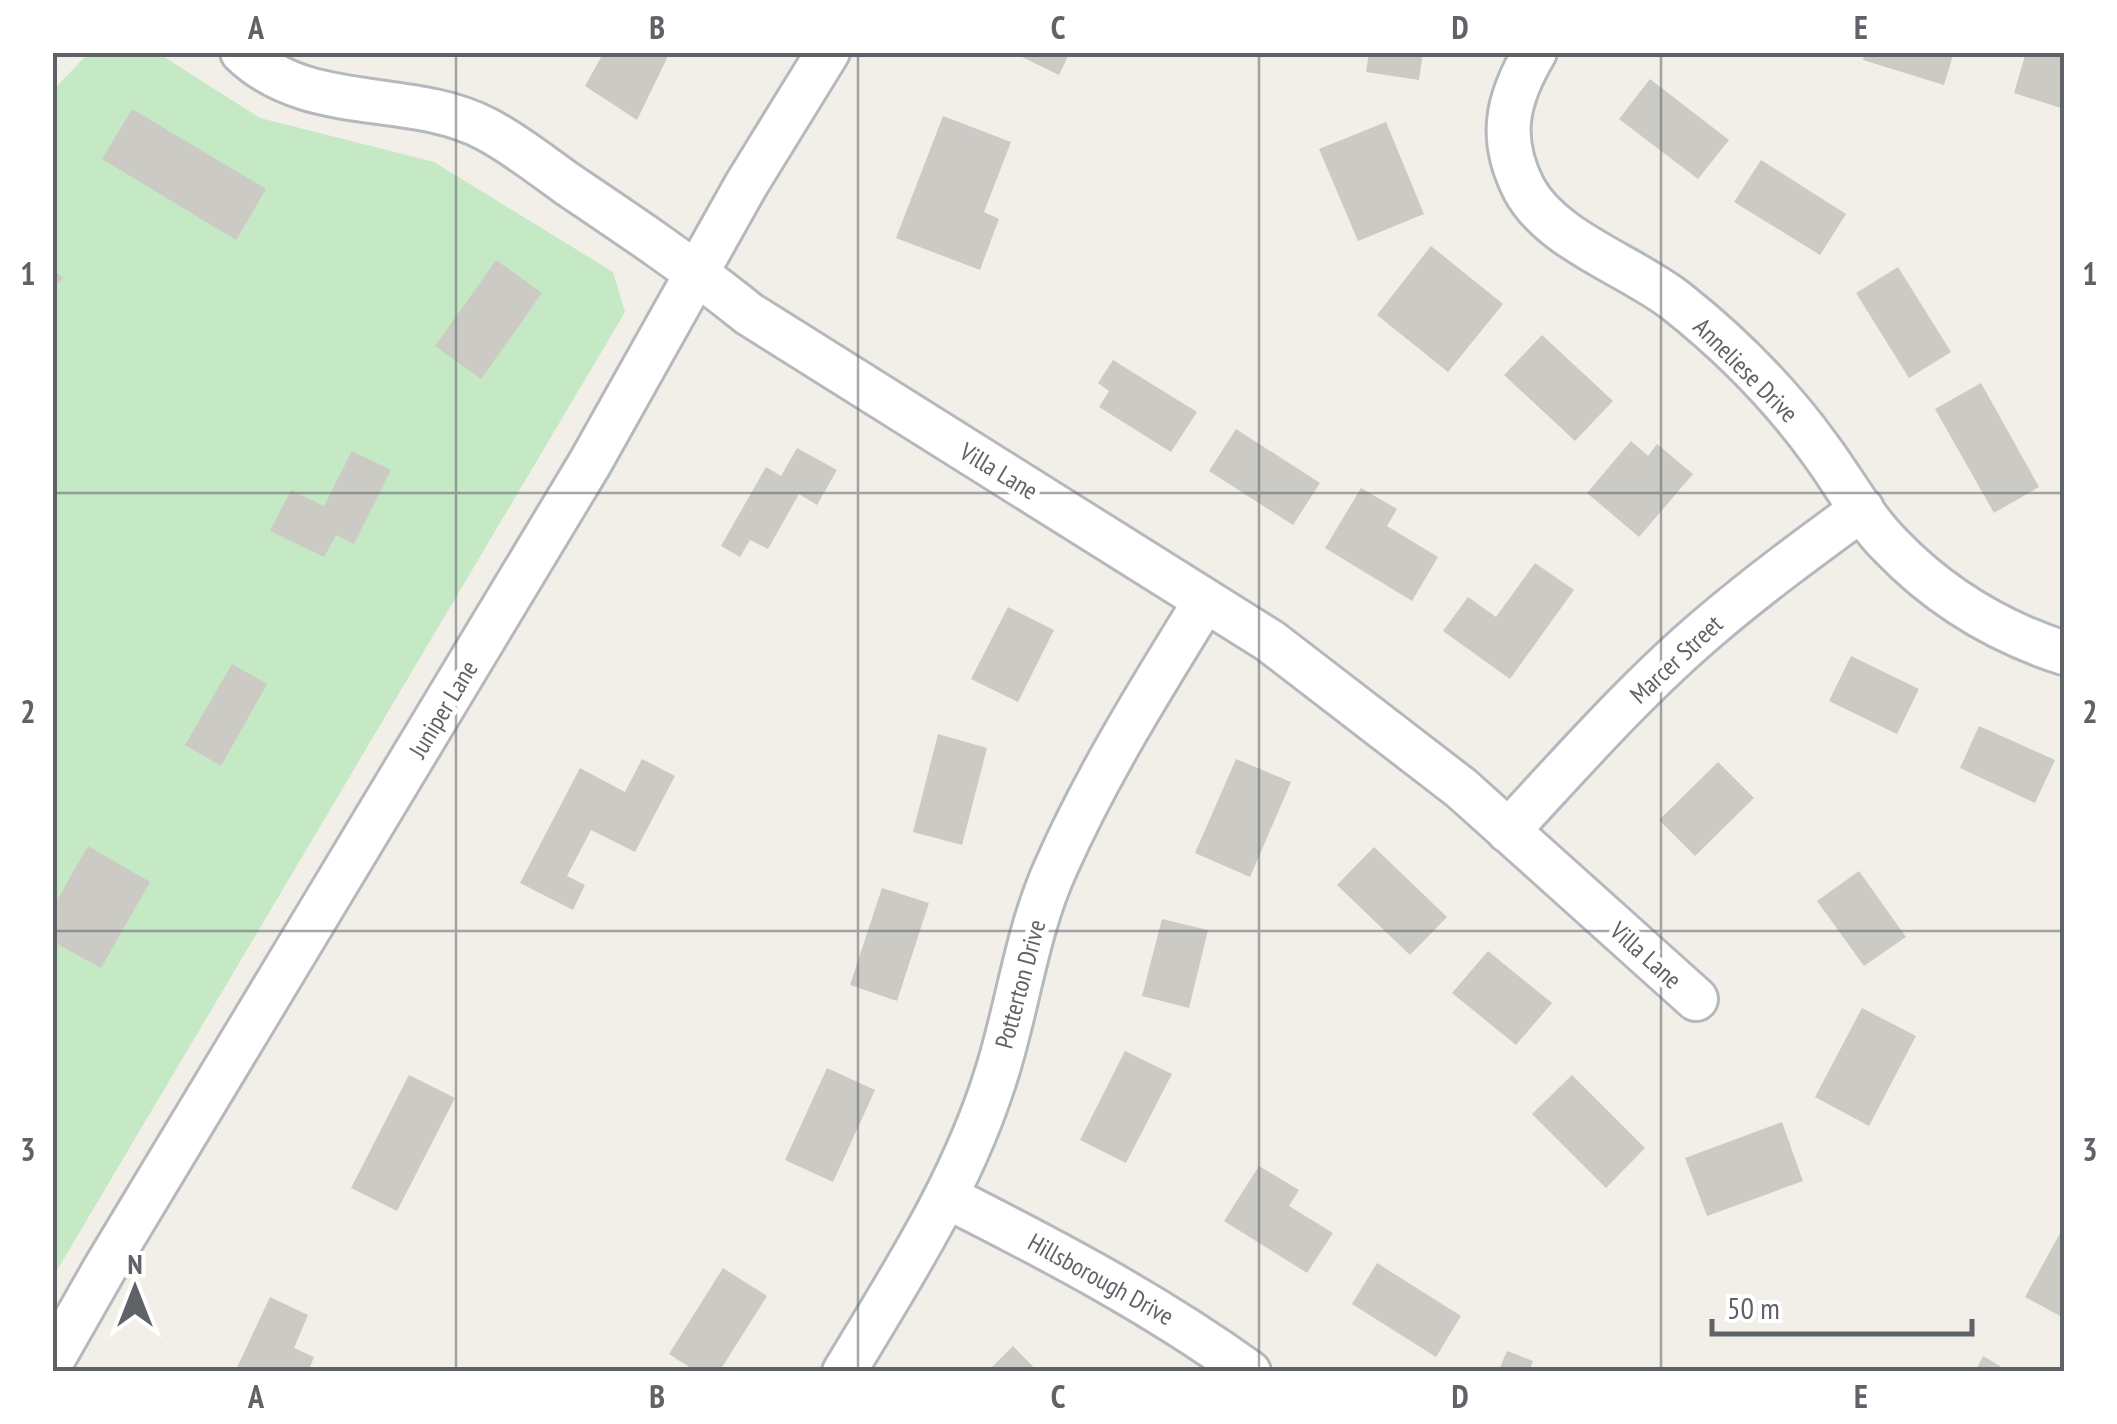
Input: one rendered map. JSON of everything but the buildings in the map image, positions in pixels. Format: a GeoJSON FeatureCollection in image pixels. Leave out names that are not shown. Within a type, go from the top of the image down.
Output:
{"type":"FeatureCollection","features":[{"type":"Feature","properties":{"kind":"street","name":"Villa Lane"},"geometry":{"type":"LineString","coordinates":[[242,52],[276,78],[308,89],[437,112],[486,128],[698,272],[749,314],[1270,641],[1461,788],[1696,999]]}},
{"type":"Feature","properties":{"kind":"street","name":"Juniper Lane"},"geometry":{"type":"LineString","coordinates":[[52,1361],[590,463],[746,185],[828,52]]}},
{"type":"Feature","properties":{"kind":"street","name":"Anneliese Drive"},"geometry":{"type":"LineString","coordinates":[[1535,52],[1518,81],[1508,124],[1510,152],[1524,188],[1538,209],[1560,229],[1674,299],[1727,345],[1818,445],[1888,544],[1928,580],[1980,616],[2064,653]]}},
{"type":"Feature","properties":{"kind":"street","name":"Marcer Street"},"geometry":{"type":"LineString","coordinates":[[1508,831],[1609,721],[1706,628],[1862,509]]}},
{"type":"Feature","properties":{"kind":"street","name":"Potterton Drive"},"geometry":{"type":"LineString","coordinates":[[844,1372],[948,1197],[998,1069],[1022,966],[1057,865],[1113,750],[1205,601]]}},
{"type":"Feature","properties":{"kind":"street","name":"Hillsborough Drive"},"geometry":{"type":"LineString","coordinates":[[948,1197],[1099,1275],[1190,1330],[1248,1372]]}},
{"type":"Feature","properties":{"kind":"green space"},"geometry":{"type":"Polygon","coordinates":[[[89,53],[158,53],[260,118],[434,162],[613,272],[625,312],[53,1277],[53,90],[89,53]]]}}]}
